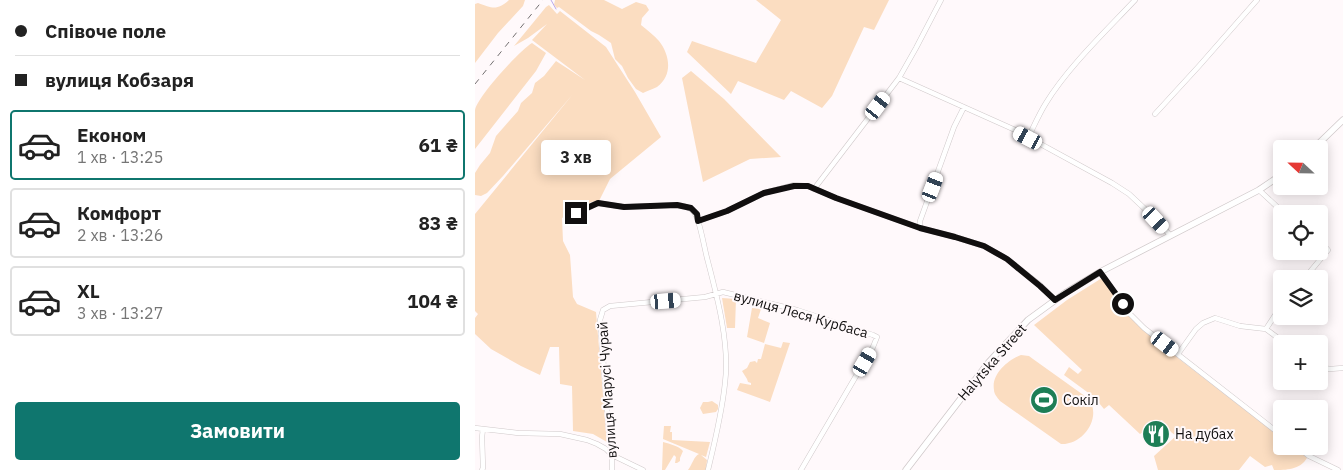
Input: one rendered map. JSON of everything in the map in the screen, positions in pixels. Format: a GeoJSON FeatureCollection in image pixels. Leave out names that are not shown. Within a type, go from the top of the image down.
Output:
{"type":"FeatureCollection","features":[{"type":"Feature","properties":{"kind":"street"},"geometry":{"type":"LineString","coordinates":[[814,188],[899,78],[941,0]]}},
{"type":"Feature","properties":{"kind":"street"},"geometry":{"type":"LineString","coordinates":[[1028,138],[1046,103],[1059,84],[1135,0]]}},
{"type":"Feature","properties":{"kind":"street"},"geometry":{"type":"LineString","coordinates":[[1155,114],[1257,0]]}},
{"type":"Feature","properties":{"kind":"street"},"geometry":{"type":"LineString","coordinates":[[899,78],[1028,138],[1112,183],[1129,194],[1170,235]]}},
{"type":"Feature","properties":{"kind":"street"},"geometry":{"type":"LineString","coordinates":[[920,228],[920,221],[964,107]]}},
{"type":"Feature","properties":{"kind":"street"},"geometry":{"type":"LineString","coordinates":[[1322,140],[1343,120]]}},
{"type":"Feature","properties":{"kind":"street","name":"Halytska Street"},"geometry":{"type":"LineString","coordinates":[[906,470],[989,362],[1028,320],[1055,300],[1100,272],[1259,190],[1273,180]]}},
{"type":"Feature","properties":{"kind":"street"},"geometry":{"type":"LineString","coordinates":[[698,221],[727,211],[776,189],[808,186],[920,228],[984,246],[1007,259],[1055,300]]}},
{"type":"Feature","properties":{"kind":"street"},"geometry":{"type":"LineString","coordinates":[[1259,190],[1275,205]]}},
{"type":"Feature","properties":{"kind":"street"},"geometry":{"type":"LineString","coordinates":[[566,220],[589,206],[598,203],[624,207],[684,206],[691,208],[697,214],[717,294],[726,366],[721,416],[708,470]]}},
{"type":"Feature","properties":{"kind":"street"},"geometry":{"type":"LineString","coordinates":[[1311,270],[1320,260]]}},
{"type":"Feature","properties":{"kind":"street"},"geometry":{"type":"LineString","coordinates":[[1100,272],[1131,314],[1145,328],[1273,429]]}},
{"type":"Feature","properties":{"kind":"street","name":"вулиця Леся Курбаса"},"geometry":{"type":"LineString","coordinates":[[603,310],[610,306],[705,297],[723,292],[797,310],[873,335],[877,338],[801,470]]}},
{"type":"Feature","properties":{"kind":"street","name":"вулиця Марусі Чурай"},"geometry":{"type":"LineString","coordinates":[[603,310],[600,320],[612,470]]}},
{"type":"Feature","properties":{"kind":"street"},"geometry":{"type":"LineString","coordinates":[[1178,354],[1203,323],[1215,318],[1240,326],[1266,329],[1274,335]]}},
{"type":"Feature","properties":{"kind":"street"},"geometry":{"type":"LineString","coordinates":[[1266,329],[1273,318]]}},
{"type":"Feature","properties":{"kind":"street"},"geometry":{"type":"LineString","coordinates":[[1328,369],[1343,368]]}},
{"type":"Feature","properties":{"kind":"street"},"geometry":{"type":"LineString","coordinates":[[475,428],[518,433],[559,434],[578,438],[597,444],[612,455],[643,470]]}},
{"type":"Feature","properties":{"kind":"street"},"geometry":{"type":"LineString","coordinates":[[482,470],[483,429]]}},
{"type":"Feature","properties":{"kind":"street"},"geometry":{"type":"LineString","coordinates":[[1308,455],[1338,470]]}},
{"type":"Feature","properties":{"kind":"shaded area"},"geometry":{"type":"Polygon","coordinates":[[[509,0],[525,0],[523,6],[498,33],[475,63],[475,4],[478,3],[494,8],[501,6],[509,0]]]}},
{"type":"Feature","properties":{"kind":"shaded area"},"geometry":{"type":"Polygon","coordinates":[[[555,0],[604,0],[622,9],[636,2],[646,5],[649,10],[642,18],[641,25],[659,41],[666,52],[668,71],[666,77],[657,87],[643,93],[636,89],[622,66],[615,59],[611,43],[591,31],[559,7],[557,8],[554,5],[555,0]]]}},
{"type":"Feature","properties":{"kind":"shaded area"},"geometry":{"type":"Polygon","coordinates":[[[756,0],[889,0],[874,30],[864,27],[832,96],[822,108],[791,91],[784,100],[738,81],[731,94],[687,52],[692,41],[756,63],[781,20],[756,0]]]}},
{"type":"Feature","properties":{"kind":"shaded area"},"geometry":{"type":"Polygon","coordinates":[[[549,5],[557,14],[560,11],[606,47],[661,137],[610,179],[599,201],[591,202],[562,218],[563,241],[570,255],[573,297],[577,304],[596,312],[607,442],[593,434],[573,431],[572,386],[560,384],[559,347],[550,347],[540,375],[491,349],[475,334],[475,318],[478,314],[475,311],[475,214],[573,94],[503,176],[487,193],[481,196],[475,195],[475,173],[490,153],[496,136],[518,111],[521,103],[532,93],[535,83],[544,76],[556,61],[585,80],[532,40],[547,24],[514,46],[549,5]]]}},
{"type":"Feature","properties":{"kind":"shaded area"},"geometry":{"type":"Polygon","coordinates":[[[532,43],[546,53],[536,71],[475,149],[475,110],[478,103],[518,54],[532,43]]]}},
{"type":"Feature","properties":{"kind":"shaded area"},"geometry":{"type":"Polygon","coordinates":[[[691,71],[724,99],[781,157],[750,159],[703,182],[682,78],[691,71]]]}},
{"type":"Feature","properties":{"kind":"shaded area"},"geometry":{"type":"Polygon","coordinates":[[[1102,278],[1128,315],[1156,341],[1273,432],[1273,455],[1304,455],[1307,458],[1297,467],[1283,470],[1274,470],[1272,465],[1265,467],[1250,456],[1239,470],[1158,470],[1154,456],[1176,436],[1162,420],[1140,434],[1109,405],[1104,409],[1094,397],[1064,375],[1069,367],[1078,374],[1082,370],[1034,325],[1067,300],[1102,278]]]}},
{"type":"Feature","properties":{"kind":"shaded area"},"geometry":{"type":"Polygon","coordinates":[[[722,298],[736,299],[735,328],[727,328],[722,298]]]}},
{"type":"Feature","properties":{"kind":"shaded area"},"geometry":{"type":"Polygon","coordinates":[[[752,308],[761,309],[758,318],[770,323],[764,343],[747,337],[752,308]]]}},
{"type":"Feature","properties":{"kind":"shaded area"},"geometry":{"type":"Polygon","coordinates":[[[783,342],[790,343],[770,402],[737,390],[740,383],[751,385],[742,371],[747,368],[750,362],[755,361],[757,363],[758,359],[761,359],[765,344],[781,348],[783,342]]]}},
{"type":"Feature","properties":{"kind":"shaded area","name":"Сокіл"},"geometry":{"type":"Polygon","coordinates":[[[1021,355],[1029,356],[1089,399],[1092,406],[1092,422],[1083,435],[1076,440],[1061,444],[1000,401],[996,396],[994,391],[995,378],[1001,368],[1021,355]]]}},
{"type":"Feature","properties":{"kind":"shaded area"},"geometry":{"type":"Polygon","coordinates":[[[712,401],[718,405],[716,412],[703,414],[700,408],[703,402],[712,401]]]}},
{"type":"Feature","properties":{"kind":"shaded area"},"geometry":{"type":"Polygon","coordinates":[[[664,426],[671,426],[672,440],[710,442],[706,457],[701,455],[707,460],[706,470],[688,470],[699,454],[663,439],[664,426]]]}},
{"type":"Feature","properties":{"kind":"shaded area"},"geometry":{"type":"Polygon","coordinates":[[[663,442],[677,446],[683,451],[680,461],[675,463],[676,457],[674,455],[665,470],[662,470],[663,442]]]}},
{"type":"Feature","properties":{"kind":"waterway"},"geometry":{"type":"LineString","coordinates":[[551,0],[556,9]]}},
{"type":"Feature","properties":{"kind":"railway"},"geometry":{"type":"LineString","coordinates":[[475,84],[543,0]]}},
{"type":"Feature","properties":{"kind":"place","name":"Сокіл"},"geometry":{"type":"Point","coordinates":[1044,400]}},
{"type":"Feature","properties":{"kind":"place","name":"На дубах"},"geometry":{"type":"Point","coordinates":[1156,434]}},
{"type":"Feature","properties":{"kind":"route"},"geometry":{"type":"LineString","coordinates":[[576,213],[598,203],[624,207],[677,205],[691,208],[697,214],[698,221],[727,211],[776,189],[808,186],[920,228],[984,246],[1007,259],[1055,300],[1100,272],[1123,304]]}}]}
